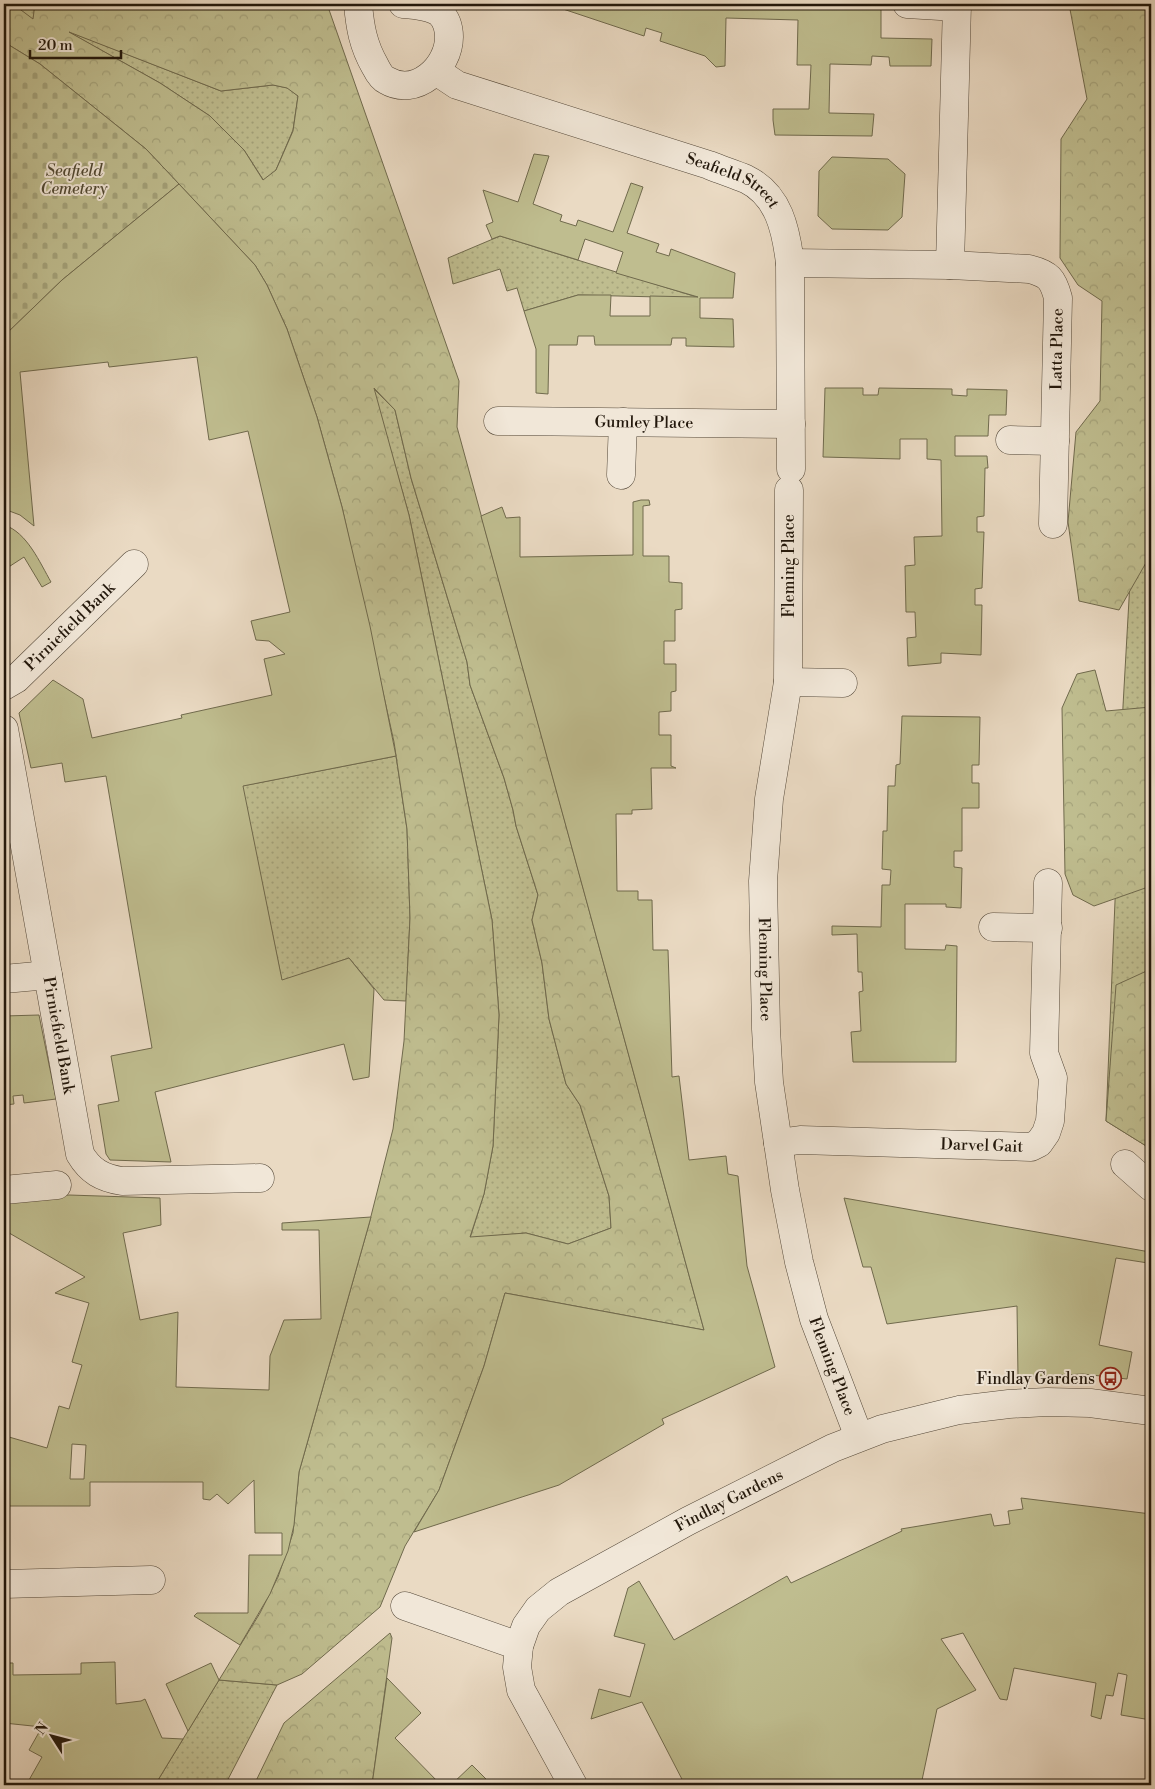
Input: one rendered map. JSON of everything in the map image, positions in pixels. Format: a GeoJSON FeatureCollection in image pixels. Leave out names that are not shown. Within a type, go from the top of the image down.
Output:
{"type":"FeatureCollection","features":[{"type":"Feature","properties":{"kind":"street"},"geometry":{"type":"LineString","coordinates":[[358,4],[360,32],[366,50],[377,69],[385,80],[408,85],[424,80],[436,71],[446,57],[449,28],[440,14],[432,9],[403,4]]}},
{"type":"Feature","properties":{"kind":"street"},"geometry":{"type":"LineString","coordinates":[[907,4],[957,5],[950,265]]}},
{"type":"Feature","properties":{"kind":"street","name":"Seafield Street"},"geometry":{"type":"LineString","coordinates":[[436,71],[457,85],[709,165],[748,180],[767,195],[778,211],[786,234],[790,263],[790,479]]}},
{"type":"Feature","properties":{"kind":"street","name":"Latta Place"},"geometry":{"type":"LineString","coordinates":[[790,263],[950,265],[1029,269],[1041,272],[1050,278],[1058,298],[1053,524]]}},
{"type":"Feature","properties":{"kind":"street","name":"Gumley Place"},"geometry":{"type":"LineString","coordinates":[[498,421],[791,424]]}},
{"type":"Feature","properties":{"kind":"street"},"geometry":{"type":"LineString","coordinates":[[622,475],[623,422]]}},
{"type":"Feature","properties":{"kind":"street"},"geometry":{"type":"LineString","coordinates":[[1010,440],[1055,441]]}},
{"type":"Feature","properties":{"kind":"street","name":"Fleming Place"},"geometry":{"type":"LineString","coordinates":[[790,479],[788,682],[769,799],[763,881],[769,1082],[784,1190],[799,1262],[814,1319],[859,1437]]}},
{"type":"Feature","properties":{"kind":"street","name":"Pirniefield Bank"},"geometry":{"type":"LineString","coordinates":[[4,686],[16,679],[134,564]]}},
{"type":"Feature","properties":{"kind":"street"},"geometry":{"type":"LineString","coordinates":[[788,682],[843,683]]}},
{"type":"Feature","properties":{"kind":"street","name":"Pirniefield Bank"},"geometry":{"type":"LineString","coordinates":[[4,729],[80,1154],[85,1163],[94,1172],[107,1178],[122,1181],[260,1178]]}},
{"type":"Feature","properties":{"kind":"street","name":"Darvel Gait"},"geometry":{"type":"LineString","coordinates":[[778,1143],[800,1140],[1031,1147],[1039,1142],[1046,1132],[1050,1121],[1053,1078],[1044,1053],[1048,883]]}},
{"type":"Feature","properties":{"kind":"street"},"geometry":{"type":"LineString","coordinates":[[993,927],[1048,928]]}},
{"type":"Feature","properties":{"kind":"street"},"geometry":{"type":"LineString","coordinates":[[4,979],[48,975]]}},
{"type":"Feature","properties":{"kind":"street"},"geometry":{"type":"LineString","coordinates":[[1125,1164],[1151,1187]]}},
{"type":"Feature","properties":{"kind":"street"},"geometry":{"type":"LineString","coordinates":[[4,1190],[57,1185]]}},
{"type":"Feature","properties":{"kind":"street","name":"Findlay Gardens"},"geometry":{"type":"LineString","coordinates":[[573,1785],[521,1690],[517,1667],[519,1646],[526,1626],[538,1609],[559,1592],[688,1521],[817,1456],[859,1437],[898,1424],[942,1413],[1010,1404],[1048,1402],[1090,1403],[1151,1411]]}},
{"type":"Feature","properties":{"kind":"street"},"geometry":{"type":"LineString","coordinates":[[4,1584],[151,1580]]}},
{"type":"Feature","properties":{"kind":"street"},"geometry":{"type":"LineString","coordinates":[[405,1606],[519,1646]]}},
{"type":"Feature","properties":{"kind":"green space"},"geometry":{"type":"Polygon","coordinates":[[[4,4],[13,4],[33,19],[35,4],[327,4],[459,381],[457,427],[704,1330],[505,1293],[484,1366],[439,1490],[405,1546],[380,1607],[302,1674],[277,1685],[219,1680],[260,1613],[278,1577],[293,1533],[299,1472],[369,1224],[393,1129],[404,1041],[410,918],[407,829],[394,742],[342,507],[317,417],[287,329],[267,285],[255,265],[146,149],[40,64],[4,42],[4,4]],[[69,32],[160,83],[210,116],[244,150],[263,180],[276,170],[293,131],[298,96],[287,88],[273,85],[221,91],[69,32]],[[374,388],[409,515],[492,920],[499,1015],[493,1146],[484,1194],[470,1237],[526,1233],[568,1244],[611,1228],[609,1196],[580,1105],[566,1084],[549,1019],[542,963],[532,920],[538,895],[516,826],[504,778],[470,685],[467,662],[411,478],[395,410],[374,388]]]}},
{"type":"Feature","properties":{"kind":"green space"},"geometry":{"type":"Polygon","coordinates":[[[13,4],[35,4],[33,20],[13,4]]]}},
{"type":"Feature","properties":{"kind":"green space"},"geometry":{"type":"Polygon","coordinates":[[[565,4],[881,4],[881,38],[932,39],[931,66],[890,66],[889,57],[872,56],[871,65],[830,64],[829,113],[874,114],[872,136],[775,135],[773,109],[809,109],[811,65],[797,65],[798,20],[726,18],[725,66],[716,67],[705,56],[660,41],[662,33],[646,28],[644,36],[563,9],[565,4]]]}},
{"type":"Feature","properties":{"kind":"green space"},"geometry":{"type":"Polygon","coordinates":[[[1069,4],[1146,4],[1151,7],[1151,554],[1119,610],[1079,601],[1068,522],[1076,432],[1100,401],[1102,301],[1078,285],[1060,258],[1061,139],[1087,99],[1069,4]]]}},
{"type":"Feature","properties":{"kind":"green space"},"geometry":{"type":"Polygon","coordinates":[[[65,30],[221,91],[273,85],[288,88],[298,96],[293,130],[276,170],[264,181],[244,150],[210,116],[160,83],[65,30]]]}},
{"type":"Feature","properties":{"kind":"green space","name":"Seafield Cemetery"},"geometry":{"type":"Polygon","coordinates":[[[4,42],[40,64],[146,149],[179,184],[62,280],[4,336],[4,42]]]}},
{"type":"Feature","properties":{"kind":"green space"},"geometry":{"type":"Polygon","coordinates":[[[534,154],[549,156],[533,204],[562,215],[560,221],[576,226],[578,220],[613,232],[631,183],[643,187],[627,233],[659,244],[656,252],[669,256],[671,249],[735,273],[733,298],[700,298],[700,318],[733,319],[734,347],[686,346],[686,338],[672,338],[671,345],[595,345],[594,336],[578,336],[577,345],[549,345],[548,394],[536,393],[536,349],[524,311],[578,295],[611,295],[610,316],[650,316],[650,296],[698,297],[616,273],[623,252],[585,239],[578,260],[500,236],[492,239],[486,225],[493,222],[483,190],[518,202],[534,154]]]}},
{"type":"Feature","properties":{"kind":"green space"},"geometry":{"type":"Polygon","coordinates":[[[832,157],[888,159],[905,174],[902,217],[888,230],[832,229],[818,216],[819,171],[832,157]]]}},
{"type":"Feature","properties":{"kind":"green space"},"geometry":{"type":"Polygon","coordinates":[[[179,184],[255,265],[267,285],[287,329],[317,417],[342,507],[370,626],[396,756],[243,786],[282,980],[349,958],[374,989],[369,1077],[353,1080],[344,1044],[155,1092],[171,1162],[110,1160],[106,1154],[98,1105],[119,1101],[111,1056],[152,1048],[106,776],[65,782],[62,763],[31,768],[19,713],[53,680],[83,699],[92,738],[182,718],[181,715],[272,695],[264,659],[285,654],[269,641],[256,640],[251,621],[290,612],[248,431],[209,440],[197,357],[109,367],[108,362],[20,372],[34,526],[20,515],[4,509],[4,336],[62,280],[179,184]]]}},
{"type":"Feature","properties":{"kind":"green space"},"geometry":{"type":"Polygon","coordinates":[[[1151,208],[1151,1149],[1106,1121],[1123,706],[1151,208]]]}},
{"type":"Feature","properties":{"kind":"green space"},"geometry":{"type":"Polygon","coordinates":[[[500,236],[700,298],[578,295],[524,311],[517,288],[507,291],[500,269],[453,284],[448,258],[500,236]]]}},
{"type":"Feature","properties":{"kind":"green space"},"geometry":{"type":"Polygon","coordinates":[[[373,388],[395,410],[411,478],[467,662],[470,685],[504,778],[516,826],[538,895],[532,920],[542,963],[549,1019],[566,1084],[580,1105],[609,1196],[611,1228],[568,1244],[526,1233],[470,1238],[484,1194],[493,1146],[499,1015],[492,920],[409,515],[373,388]]]}},
{"type":"Feature","properties":{"kind":"green space"},"geometry":{"type":"Polygon","coordinates":[[[825,388],[863,388],[863,395],[878,395],[879,388],[952,389],[952,395],[967,396],[967,389],[1007,390],[1006,415],[989,415],[988,436],[955,436],[955,456],[987,456],[988,468],[985,468],[984,516],[977,517],[977,532],[984,532],[982,588],[975,589],[975,605],[982,605],[981,655],[941,653],[941,663],[908,666],[907,638],[916,637],[915,612],[906,612],[905,566],[915,565],[914,537],[942,536],[941,460],[927,459],[927,439],[900,439],[900,459],[823,457],[825,388]]]}},
{"type":"Feature","properties":{"kind":"green space"},"geometry":{"type":"Polygon","coordinates":[[[649,500],[650,505],[643,506],[643,556],[669,556],[669,582],[682,583],[682,609],[675,610],[675,641],[664,641],[664,664],[676,664],[676,691],[671,692],[671,711],[659,712],[659,735],[671,735],[671,766],[676,768],[651,768],[652,809],[632,810],[632,814],[616,814],[617,891],[638,891],[638,900],[652,900],[653,950],[668,950],[672,1077],[679,1076],[689,1160],[726,1156],[728,1174],[738,1176],[747,1266],[775,1367],[662,1419],[664,1424],[559,1485],[414,1532],[439,1490],[484,1366],[505,1293],[704,1330],[481,516],[502,507],[506,518],[520,517],[520,557],[633,555],[633,502],[649,500]]]}},
{"type":"Feature","properties":{"kind":"green space"},"geometry":{"type":"Polygon","coordinates":[[[4,525],[20,534],[26,541],[51,582],[42,587],[24,557],[4,570],[4,525]]]}},
{"type":"Feature","properties":{"kind":"green space"},"geometry":{"type":"Polygon","coordinates":[[[1095,670],[1106,711],[1151,707],[1151,886],[1094,906],[1073,895],[1065,874],[1062,708],[1077,674],[1095,670]]]}},
{"type":"Feature","properties":{"kind":"green space"},"geometry":{"type":"Polygon","coordinates":[[[902,716],[980,717],[979,765],[972,765],[972,783],[979,783],[979,808],[962,808],[962,851],[954,851],[954,867],[962,868],[961,908],[946,907],[946,904],[905,904],[905,949],[945,950],[946,945],[957,946],[956,1062],[853,1062],[851,1032],[861,1031],[859,992],[863,991],[862,972],[858,972],[857,934],[832,935],[832,926],[881,927],[882,885],[890,885],[891,870],[882,869],[883,831],[887,831],[888,786],[895,786],[896,765],[900,764],[902,716]]]}},
{"type":"Feature","properties":{"kind":"green space"},"geometry":{"type":"Polygon","coordinates":[[[396,756],[407,829],[410,918],[406,1001],[384,1000],[349,958],[282,981],[242,786],[396,756]]]}},
{"type":"Feature","properties":{"kind":"green space"},"geometry":{"type":"Polygon","coordinates":[[[1151,969],[1151,1149],[1106,1121],[1116,985],[1151,969]]]}},
{"type":"Feature","properties":{"kind":"green space"},"geometry":{"type":"Polygon","coordinates":[[[39,1015],[56,1099],[24,1103],[23,1095],[13,1096],[14,1104],[4,1105],[4,1016],[39,1015]]]}},
{"type":"Feature","properties":{"kind":"green space"},"geometry":{"type":"Polygon","coordinates":[[[69,1195],[160,1198],[161,1225],[123,1233],[140,1320],[178,1312],[176,1387],[269,1390],[270,1356],[284,1320],[321,1319],[319,1230],[282,1230],[282,1223],[371,1217],[299,1472],[294,1525],[288,1551],[270,1594],[240,1645],[194,1616],[197,1613],[248,1613],[249,1555],[282,1555],[282,1533],[255,1533],[254,1480],[228,1504],[217,1494],[210,1500],[203,1499],[203,1482],[90,1482],[90,1506],[4,1506],[4,1428],[8,1430],[9,1437],[47,1448],[59,1406],[69,1409],[82,1365],[72,1362],[89,1303],[55,1293],[85,1277],[4,1230],[4,1201],[69,1195]],[[72,1444],[70,1479],[84,1479],[86,1445],[72,1444]]]}},
{"type":"Feature","properties":{"kind":"green space"},"geometry":{"type":"Polygon","coordinates":[[[844,1198],[1150,1252],[1148,1263],[1116,1258],[1099,1345],[1132,1352],[1127,1379],[1083,1374],[1018,1377],[1017,1306],[887,1324],[871,1267],[863,1267],[844,1198]]]}},
{"type":"Feature","properties":{"kind":"green space"},"geometry":{"type":"Polygon","coordinates":[[[1021,1498],[1151,1514],[1151,1720],[1121,1715],[1127,1675],[1118,1673],[1113,1696],[1106,1695],[1101,1719],[1091,1716],[1096,1683],[1014,1668],[1007,1700],[1000,1699],[963,1633],[941,1639],[976,1690],[937,1709],[921,1785],[685,1785],[642,1702],[591,1719],[599,1689],[630,1697],[645,1644],[614,1636],[628,1588],[639,1581],[674,1640],[787,1576],[791,1583],[902,1531],[901,1529],[991,1514],[994,1526],[1010,1524],[1008,1511],[1023,1509],[1021,1498]]]}},
{"type":"Feature","properties":{"kind":"green space"},"geometry":{"type":"Polygon","coordinates":[[[390,1633],[392,1638],[372,1785],[254,1785],[284,1723],[390,1633]]]}},
{"type":"Feature","properties":{"kind":"green space"},"geometry":{"type":"Polygon","coordinates":[[[115,1662],[116,1704],[145,1699],[162,1738],[183,1739],[155,1785],[38,1785],[29,1780],[42,1757],[29,1750],[42,1727],[4,1723],[4,1663],[13,1663],[13,1675],[81,1674],[81,1663],[115,1662]]]}},
{"type":"Feature","properties":{"kind":"green space"},"geometry":{"type":"Polygon","coordinates":[[[211,1663],[219,1680],[188,1731],[166,1684],[211,1663]]]}},
{"type":"Feature","properties":{"kind":"green space"},"geometry":{"type":"Polygon","coordinates":[[[387,1678],[421,1713],[395,1738],[441,1785],[372,1785],[387,1678]]]}},
{"type":"Feature","properties":{"kind":"green space"},"geometry":{"type":"Polygon","coordinates":[[[219,1680],[277,1685],[225,1785],[155,1785],[219,1680]]]}},
{"type":"Feature","properties":{"kind":"green space"},"geometry":{"type":"Polygon","coordinates":[[[472,1765],[487,1780],[489,1785],[451,1785],[472,1765]]]}},
{"type":"Feature","properties":{"kind":"place","name":"Findlay Gardens"},"geometry":{"type":"Point","coordinates":[1111,1379]}}]}
